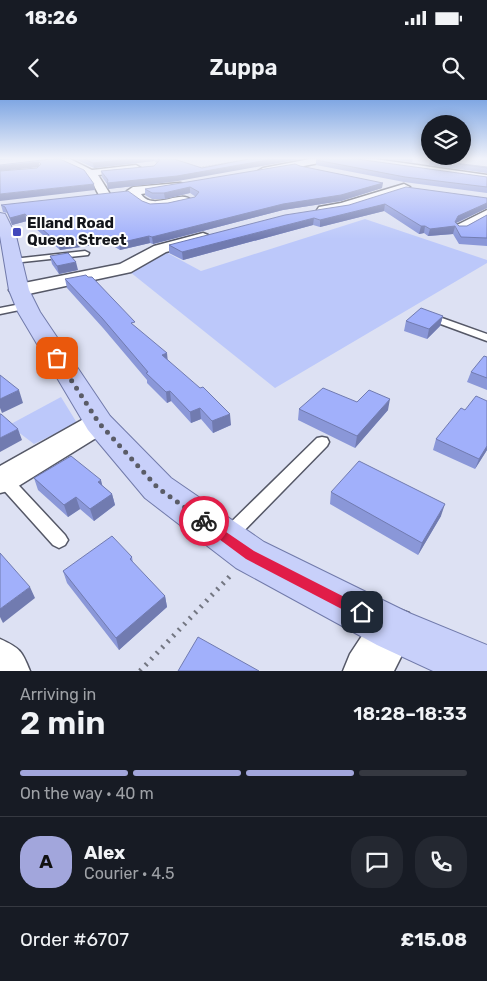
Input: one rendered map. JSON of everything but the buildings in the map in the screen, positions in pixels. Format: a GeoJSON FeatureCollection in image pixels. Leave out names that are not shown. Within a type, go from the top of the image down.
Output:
{"type":"FeatureCollection","features":[{"type":"Feature","properties":{"kind":"main road"},"geometry":{"type":"LineString","coordinates":[[3,230],[23,298],[99,423],[158,488],[238,546],[393,628],[486,668]]}},
{"type":"Feature","properties":{"kind":"street"},"geometry":{"type":"LineString","coordinates":[[105,186],[114,193],[140,201],[147,207],[174,203],[190,198]]}},
{"type":"Feature","properties":{"kind":"street"},"geometry":{"type":"LineString","coordinates":[[114,193],[181,186]]}},
{"type":"Feature","properties":{"kind":"street"},"geometry":{"type":"LineString","coordinates":[[309,212],[344,208],[409,187],[400,186]]}},
{"type":"Feature","properties":{"kind":"street"},"geometry":{"type":"LineString","coordinates":[[462,228],[487,214]]}},
{"type":"Feature","properties":{"kind":"street"},"geometry":{"type":"LineString","coordinates":[[23,298],[125,268],[160,249],[216,234]]}},
{"type":"Feature","properties":{"kind":"street"},"geometry":{"type":"LineString","coordinates":[[2,480],[99,423]]}},
{"type":"Feature","properties":{"kind":"street"},"geometry":{"type":"LineString","coordinates":[[367,671],[393,628]]}},
{"type":"Feature","properties":{"kind":"street"},"geometry":{"type":"LineString","coordinates":[[0,663],[6,671]]}},
{"type":"Feature","properties":{"kind":"lane"},"geometry":{"type":"LineString","coordinates":[[13,261],[84,253]]}},
{"type":"Feature","properties":{"kind":"lane"},"geometry":{"type":"LineString","coordinates":[[0,312],[23,298]]}},
{"type":"Feature","properties":{"kind":"lane"},"geometry":{"type":"LineString","coordinates":[[442,321],[487,338]]}},
{"type":"Feature","properties":{"kind":"lane"},"geometry":{"type":"LineString","coordinates":[[238,546],[322,442]]}},
{"type":"Feature","properties":{"kind":"lane"},"geometry":{"type":"LineString","coordinates":[[2,480],[58,540]]}},
{"type":"Feature","properties":{"kind":"path"},"geometry":{"type":"LineString","coordinates":[[140,671],[238,546]]}},
{"type":"Feature","properties":{"kind":"shaded area"},"geometry":{"type":"Polygon","coordinates":[[[365,219],[487,260],[487,263],[275,388],[125,268],[160,249],[201,271],[365,219]]]}},
{"type":"Feature","properties":{"kind":"shaded area"},"geometry":{"type":"Polygon","coordinates":[[[61,397],[77,423],[34,444],[9,425],[61,397]]]}},
{"type":"Feature","properties":{"kind":"way so far"},"geometry":{"type":"LineString","coordinates":[[57,358],[99,423],[158,488],[204,521]]}},
{"type":"Feature","properties":{"kind":"place","name":"Elland Road Queen Street"},"geometry":{"type":"Point","coordinates":[17,232]}},
{"type":"Feature","properties":{"kind":"route"},"geometry":{"type":"LineString","coordinates":[[204,521],[250,555],[362,612]]}}]}
